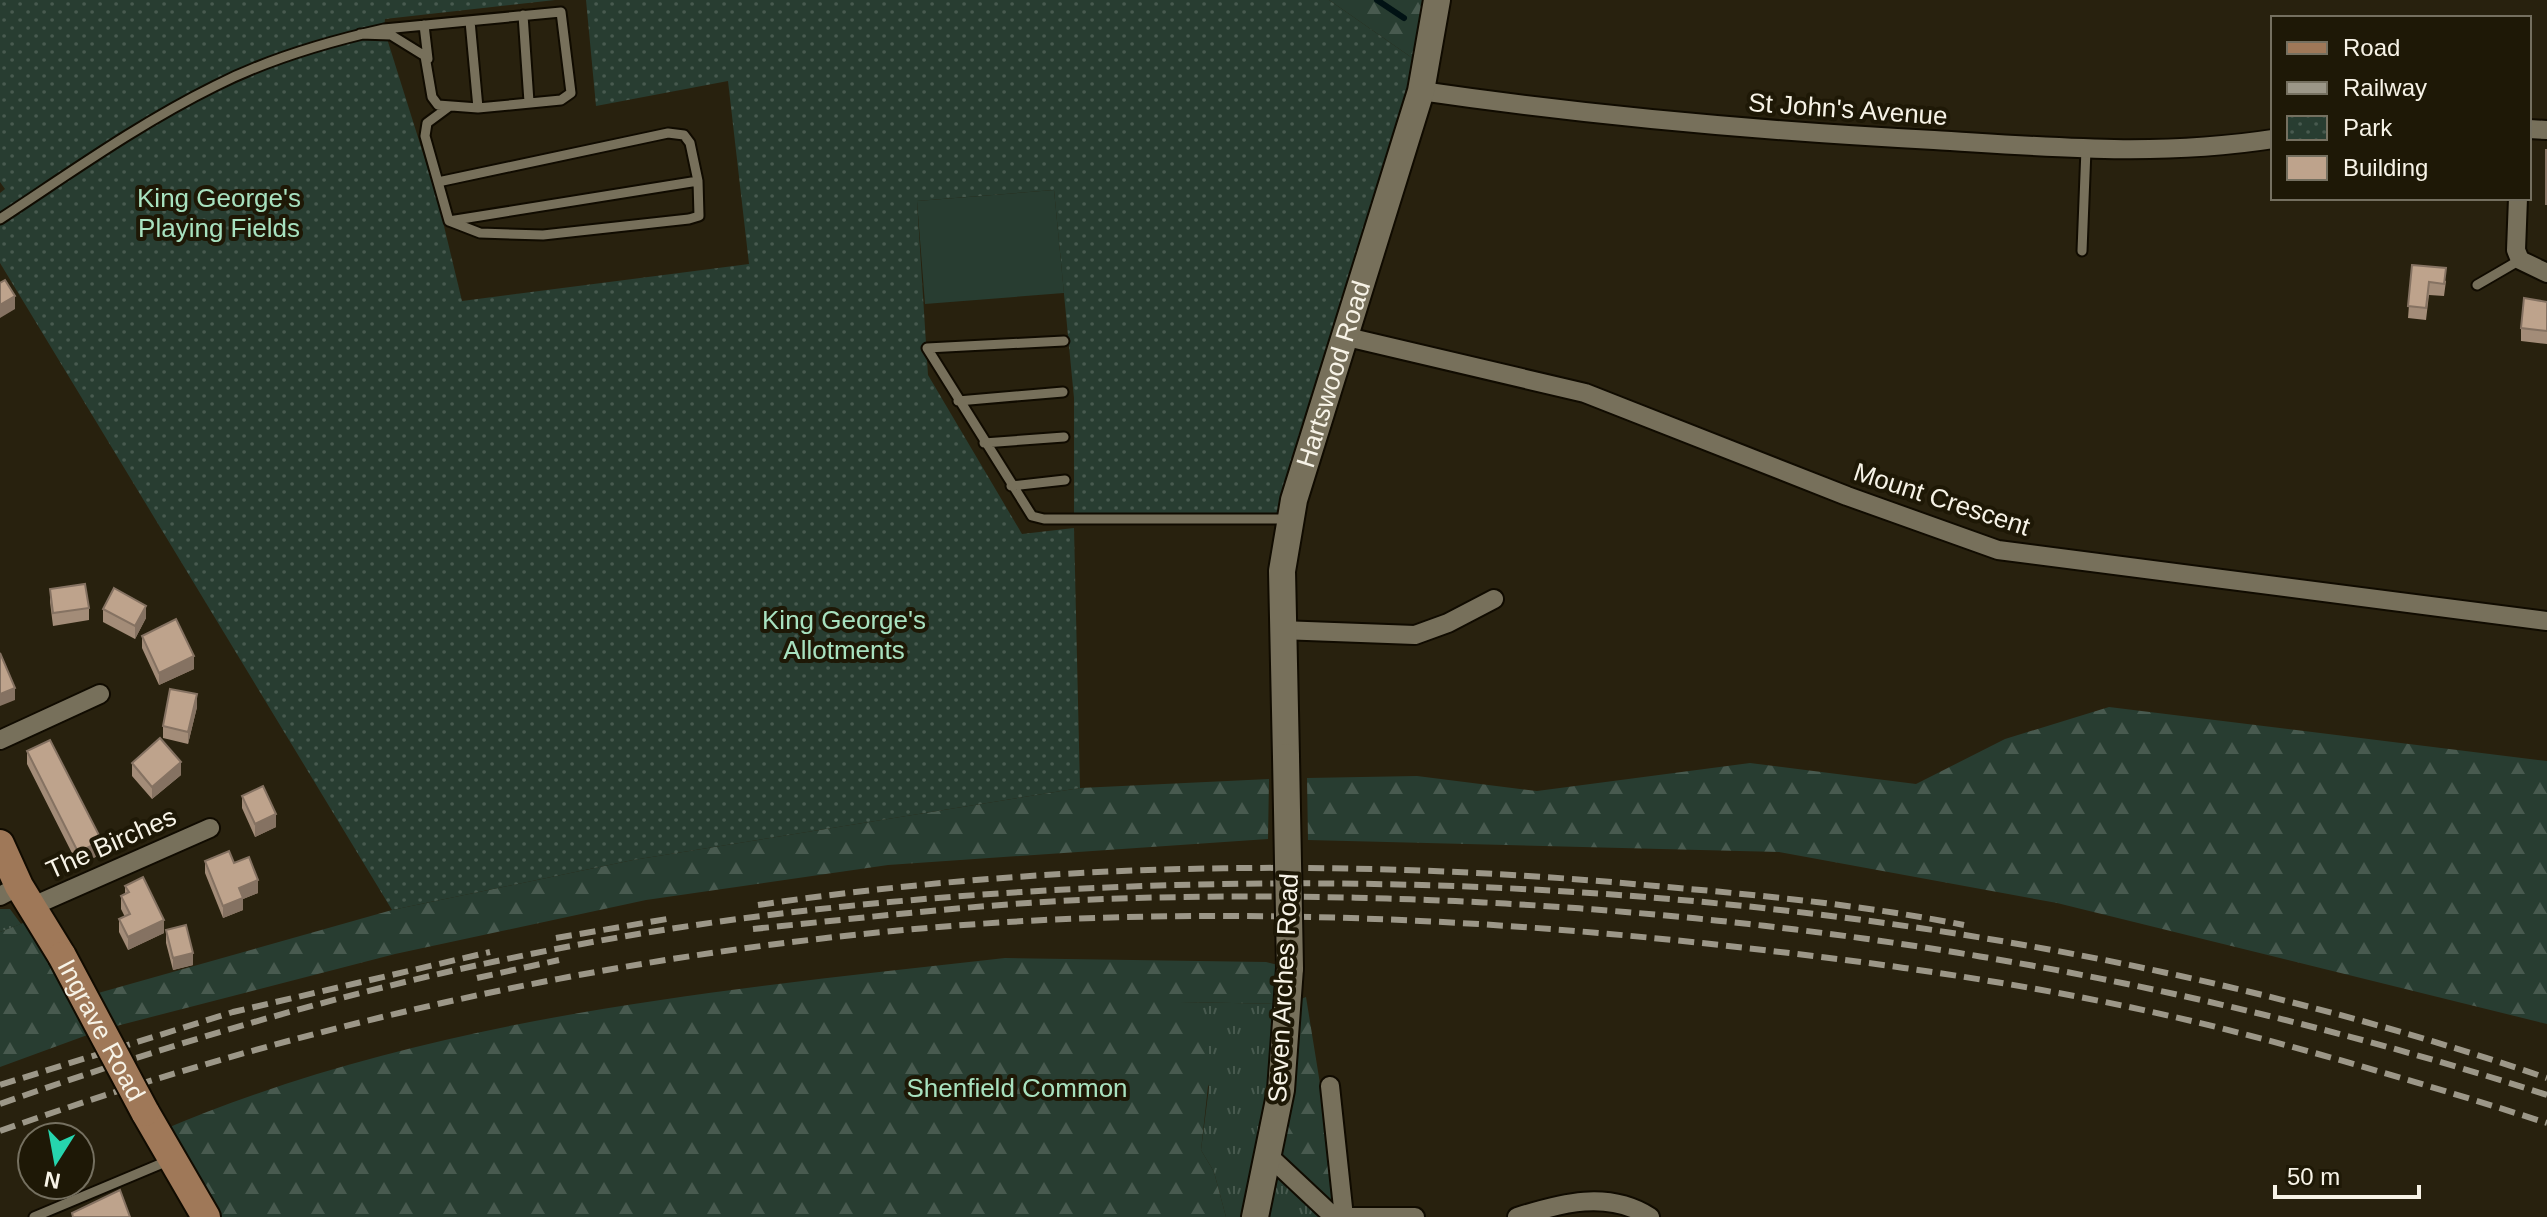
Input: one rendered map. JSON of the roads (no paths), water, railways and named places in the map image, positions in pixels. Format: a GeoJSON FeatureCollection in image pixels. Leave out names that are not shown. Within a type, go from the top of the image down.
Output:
{"type":"FeatureCollection","features":[{"type":"Feature","properties":{"kind":"main road","name":"Ingrave Road"},"geometry":{"type":"LineString","coordinates":[[0,844],[18,896],[62,956],[145,1112],[206,1217]]}},
{"type":"Feature","properties":{"kind":"street","name":"Hartswood Road"},"geometry":{"type":"LineString","coordinates":[[1286,757],[1280,630],[1282,571],[1291,519],[1343,336],[1421,91],[1437,0]]}},
{"type":"Feature","properties":{"kind":"street","name":"St John's Avenue"},"geometry":{"type":"LineString","coordinates":[[1421,91],[1523,106],[1766,131],[2160,151],[2225,147],[2271,139]]}},
{"type":"Feature","properties":{"kind":"street"},"geometry":{"type":"LineString","coordinates":[[2518,200],[2516,250],[2520,260],[2547,273]]}},
{"type":"Feature","properties":{"kind":"street","name":"Mount Crescent"},"geometry":{"type":"LineString","coordinates":[[1343,336],[1585,393],[1847,496],[1998,550],[2547,621]]}},
{"type":"Feature","properties":{"kind":"street"},"geometry":{"type":"LineString","coordinates":[[1280,630],[1415,635],[1448,623],[1494,599]]}},
{"type":"Feature","properties":{"kind":"street"},"geometry":{"type":"LineString","coordinates":[[0,740],[100,694]]}},
{"type":"Feature","properties":{"kind":"street","name":"Seven Arches Road"},"geometry":{"type":"LineString","coordinates":[[1255,1217],[1270,1157],[1281,1090],[1290,968],[1286,757]]}},
{"type":"Feature","properties":{"kind":"street","name":"The Birches"},"geometry":{"type":"LineString","coordinates":[[18,896],[210,828]]}},
{"type":"Feature","properties":{"kind":"street"},"geometry":{"type":"LineString","coordinates":[[1330,1086],[1340,1217]]}},
{"type":"Feature","properties":{"kind":"street"},"geometry":{"type":"LineString","coordinates":[[1270,1157],[1340,1217],[1408,1216]]}},
{"type":"Feature","properties":{"kind":"street"},"geometry":{"type":"LineString","coordinates":[[1517,1217],[1576,1200],[1639,1210],[1650,1217]]}},
{"type":"Feature","properties":{"kind":"lane"},"geometry":{"type":"LineString","coordinates":[[1,218],[156,118],[216,85],[286,56],[360,34],[424,25],[557,11],[563,14],[571,93],[561,100],[478,108],[438,105],[432,97],[424,25]]}},
{"type":"Feature","properties":{"kind":"lane"},"geometry":{"type":"LineString","coordinates":[[523,15],[529,102]]}},
{"type":"Feature","properties":{"kind":"lane"},"geometry":{"type":"LineString","coordinates":[[470,21],[478,108]]}},
{"type":"Feature","properties":{"kind":"lane"},"geometry":{"type":"LineString","coordinates":[[360,34],[391,35],[428,59]]}},
{"type":"Feature","properties":{"kind":"lane"},"geometry":{"type":"LineString","coordinates":[[449,221],[425,136],[427,123],[450,106]]}},
{"type":"Feature","properties":{"kind":"lane"},"geometry":{"type":"LineString","coordinates":[[438,182],[668,133],[684,135],[690,143],[698,181],[699,216],[543,235],[480,233],[449,221]]}},
{"type":"Feature","properties":{"kind":"lane"},"geometry":{"type":"LineString","coordinates":[[2082,251],[2086,149]]}},
{"type":"Feature","properties":{"kind":"lane"},"geometry":{"type":"LineString","coordinates":[[449,221],[698,181]]}},
{"type":"Feature","properties":{"kind":"lane"},"geometry":{"type":"LineString","coordinates":[[2477,285],[2520,260]]}},
{"type":"Feature","properties":{"kind":"lane"},"geometry":{"type":"LineString","coordinates":[[1064,341],[927,348],[1026,510],[1044,519],[1291,519]]}},
{"type":"Feature","properties":{"kind":"lane"},"geometry":{"type":"LineString","coordinates":[[958,401],[1063,392]]}},
{"type":"Feature","properties":{"kind":"lane"},"geometry":{"type":"LineString","coordinates":[[984,443],[1064,437]]}},
{"type":"Feature","properties":{"kind":"lane"},"geometry":{"type":"LineString","coordinates":[[1011,486],[1065,480]]}},
{"type":"Feature","properties":{"kind":"lane"},"geometry":{"type":"LineString","coordinates":[[34,1217],[173,1160]]}},
{"type":"Feature","properties":{"kind":"waterway"},"geometry":{"type":"LineString","coordinates":[[1377,0],[1404,18]]}},
{"type":"Feature","properties":{"kind":"railway"},"geometry":{"type":"LineString","coordinates":[[758,905],[870,890],[1094,872],[1319,868],[1544,877],[1656,886],[1849,906],[1964,925]]}},
{"type":"Feature","properties":{"kind":"railway"},"geometry":{"type":"LineString","coordinates":[[0,1104],[261,1020],[459,969],[596,941],[738,919],[881,903],[1095,888],[1278,883],[1462,886],[1646,897],[1830,916],[2013,943],[2194,979],[2372,1024],[2547,1078]]}},
{"type":"Feature","properties":{"kind":"railway"},"geometry":{"type":"LineString","coordinates":[[753,929],[991,906],[1135,898],[1314,897],[1493,903],[1671,916],[1849,936],[2026,964],[2202,1000],[2375,1044],[2547,1095]]}},
{"type":"Feature","properties":{"kind":"railway"},"geometry":{"type":"LineString","coordinates":[[0,1131],[254,1050],[514,988],[646,963],[911,929],[1044,920],[1219,916],[1395,920],[1571,931],[1803,955],[1972,978],[2141,1009],[2240,1033],[2547,1123]]}},
{"type":"Feature","properties":{"kind":"railway"},"geometry":{"type":"LineString","coordinates":[[556,938],[667,919]]}},
{"type":"Feature","properties":{"kind":"railway"},"geometry":{"type":"LineString","coordinates":[[0,1085],[233,1012],[490,952]]}},
{"type":"Feature","properties":{"kind":"railway"},"geometry":{"type":"LineString","coordinates":[[477,978],[559,960]]}},
{"type":"Feature","properties":{"kind":"park label","name":"King George's Playing Fields"},"geometry":{"type":"Point","coordinates":[219,213]}},
{"type":"Feature","properties":{"kind":"park label","name":"King George's Allotments"},"geometry":{"type":"Point","coordinates":[844,635]}},
{"type":"Feature","properties":{"kind":"park label","name":"Shenfield Common"},"geometry":{"type":"Point","coordinates":[1017,1088]}}]}
